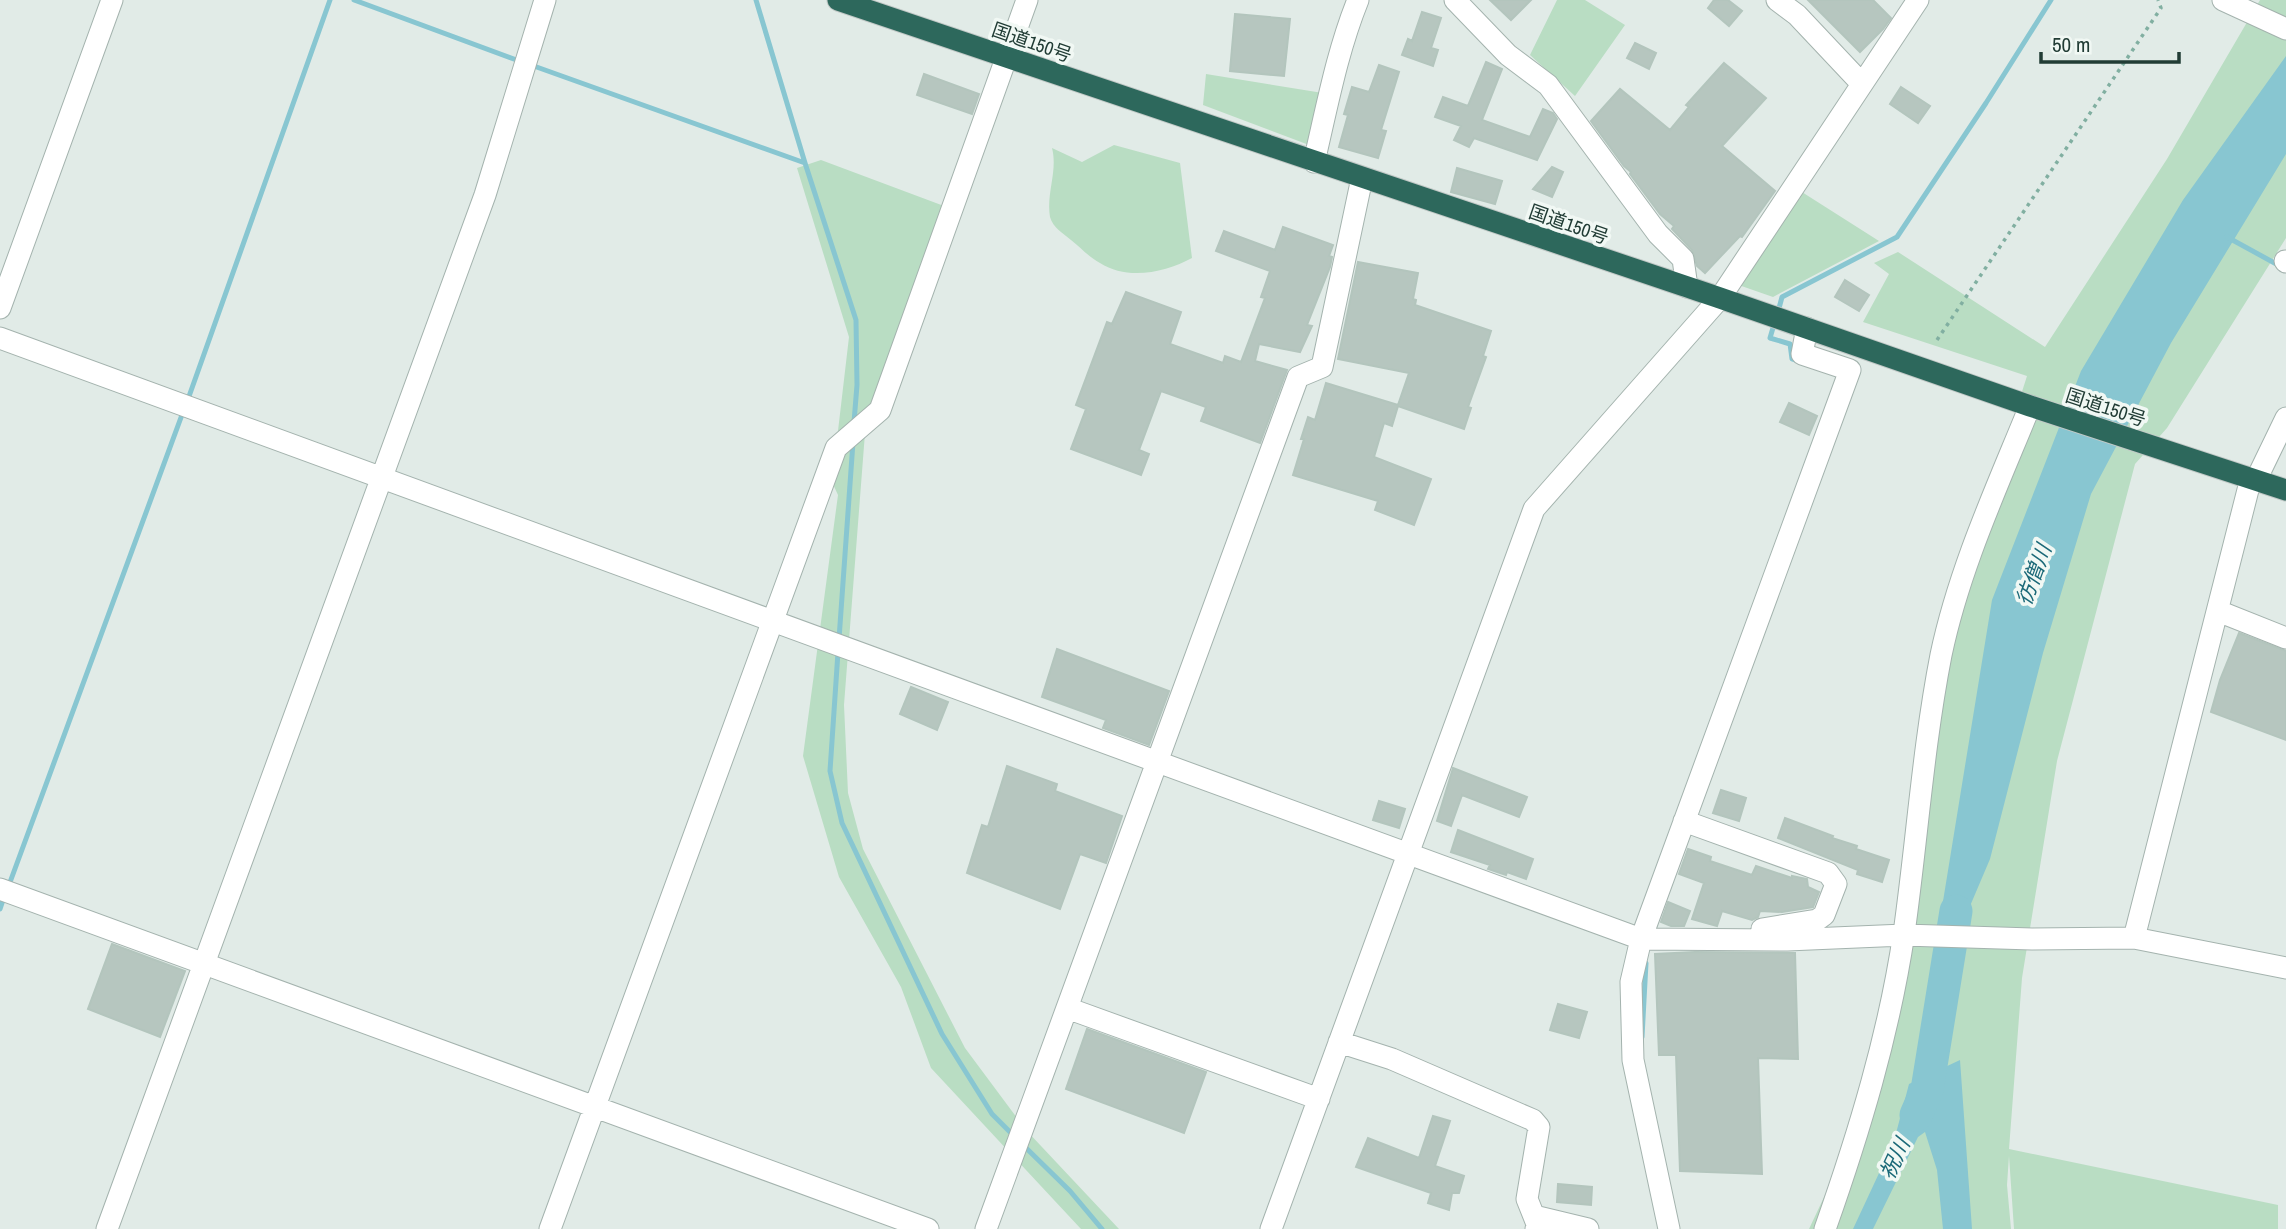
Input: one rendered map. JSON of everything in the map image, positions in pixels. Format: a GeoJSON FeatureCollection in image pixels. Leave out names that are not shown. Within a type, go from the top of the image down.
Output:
{"type":"FeatureCollection","features":[{"type":"Feature","properties":{"kind":"highway","name":"国道150号"},"geometry":{"type":"LineString","coordinates":[[838,0],[1688,287],[2030,406],[2286,490]]}},
{"type":"Feature","properties":{"kind":"street"},"geometry":{"type":"LineString","coordinates":[[0,309],[112,0]]}},
{"type":"Feature","properties":{"kind":"street"},"geometry":{"type":"LineString","coordinates":[[107,1229],[485,195],[545,0]]}},
{"type":"Feature","properties":{"kind":"street"},"geometry":{"type":"LineString","coordinates":[[550,1229],[836,448],[880,410],[1027,0]]}},
{"type":"Feature","properties":{"kind":"street"},"geometry":{"type":"LineString","coordinates":[[1314,162],[1332,82],[1358,0]]}},
{"type":"Feature","properties":{"kind":"street"},"geometry":{"type":"LineString","coordinates":[[1455,0],[1508,55],[1548,85],[1658,234],[1683,259],[1688,287]]}},
{"type":"Feature","properties":{"kind":"street"},"geometry":{"type":"LineString","coordinates":[[1777,0],[1797,15],[1862,84]]}},
{"type":"Feature","properties":{"kind":"street"},"geometry":{"type":"LineString","coordinates":[[1271,1229],[1534,509],[1720,298],[1918,0]]}},
{"type":"Feature","properties":{"kind":"street"},"geometry":{"type":"LineString","coordinates":[[2223,0],[2286,29]]}},
{"type":"Feature","properties":{"kind":"street"},"geometry":{"type":"LineString","coordinates":[[986,1229],[1298,377],[1322,367],[1362,178]]}},
{"type":"Feature","properties":{"kind":"street"},"geometry":{"type":"LineString","coordinates":[[1669,1229],[1633,1060],[1631,982],[1850,370],[1801,354],[1807,328]]}},
{"type":"Feature","properties":{"kind":"street"},"geometry":{"type":"LineString","coordinates":[[0,338],[1408,855],[1647,939],[1787,940],[1904,934],[2032,939],[2134,938],[2286,968]]}},
{"type":"Feature","properties":{"kind":"street"},"geometry":{"type":"LineString","coordinates":[[1825,1229],[1872,1086],[1904,934],[1941,654],[1972,552],[2030,406]]}},
{"type":"Feature","properties":{"kind":"street"},"geometry":{"type":"LineString","coordinates":[[2134,938],[2253,479],[2286,418]]}},
{"type":"Feature","properties":{"kind":"street"},"geometry":{"type":"LineString","coordinates":[[2218,611],[2286,638]]}},
{"type":"Feature","properties":{"kind":"street"},"geometry":{"type":"LineString","coordinates":[[1689,823],[1828,873],[1836,884],[1824,915],[1817,920],[1745,932],[1731,939]]}},
{"type":"Feature","properties":{"kind":"street"},"geometry":{"type":"LineString","coordinates":[[0,889],[928,1229]]}},
{"type":"Feature","properties":{"kind":"street"},"geometry":{"type":"LineString","coordinates":[[1068,1007],[1319,1098]]}},
{"type":"Feature","properties":{"kind":"street"},"geometry":{"type":"LineString","coordinates":[[1339,1042],[1392,1059],[1533,1120],[1539,1127],[1527,1199],[1535,1222],[1588,1229]]}},
{"type":"Feature","properties":{"kind":"path"},"geometry":{"type":"LineString","coordinates":[[1937,340],[2161,8],[2158,0]]}},
{"type":"Feature","properties":{"kind":"green space"},"geometry":{"type":"Polygon","coordinates":[[[1557,0],[1585,0],[1625,25],[1575,96],[1530,55],[1557,0]]]}},
{"type":"Feature","properties":{"kind":"green space"},"geometry":{"type":"Polygon","coordinates":[[[2260,0],[2286,0],[2286,238],[2167,428],[2135,464],[2057,761],[2022,978],[2009,1149],[2278,1205],[2278,1229],[2014,1229],[2009,1156],[2007,1185],[2011,1229],[1809,1229],[1882,1074],[1958,592],[2027,376],[1863,322],[1889,274],[1874,263],[1898,252],[2045,347],[2167,159],[2260,0]]]}},
{"type":"Feature","properties":{"kind":"green space"},"geometry":{"type":"Polygon","coordinates":[[[1206,74],[1329,94],[1317,148],[1203,105],[1206,74]]]}},
{"type":"Feature","properties":{"kind":"green space"},"geometry":{"type":"Polygon","coordinates":[[[1114,145],[1180,163],[1192,258],[1159,270],[1123,272],[1096,261],[1053,224],[1049,208],[1054,165],[1052,148],[1082,162],[1114,145]]]}},
{"type":"Feature","properties":{"kind":"green space"},"geometry":{"type":"Polygon","coordinates":[[[821,160],[952,209],[865,433],[844,705],[848,793],[863,849],[965,1048],[1026,1130],[1119,1229],[1081,1229],[931,1068],[901,987],[839,877],[803,756],[838,495],[832,482],[849,337],[797,168],[821,160]]]}},
{"type":"Feature","properties":{"kind":"green space"},"geometry":{"type":"Polygon","coordinates":[[[1794,187],[1879,241],[1773,297],[1730,282],[1794,187]]]}},
{"type":"Feature","properties":{"kind":"water"},"geometry":{"type":"Polygon","coordinates":[[[2286,56],[2286,154],[2171,343],[2091,494],[2043,653],[1990,859],[1925,1012],[1992,600],[2081,371],[2183,200],[2286,56]]]}},
{"type":"Feature","properties":{"kind":"water","name":"祝川"},"geometry":{"type":"Polygon","coordinates":[[[1960,1060],[1972,1229],[1943,1229],[1937,1170],[1925,1132],[1918,1137],[1873,1229],[1853,1229],[1894,1141],[1909,1084],[1960,1060]]]}},
{"type":"Feature","properties":{"kind":"building"},"geometry":{"type":"Polygon","coordinates":[[[1490,0],[1531,0],[1511,20],[1490,0]]]}},
{"type":"Feature","properties":{"kind":"building"},"geometry":{"type":"Polygon","coordinates":[[[1714,0],[1728,0],[1742,11],[1729,26],[1708,8],[1714,0]]]}},
{"type":"Feature","properties":{"kind":"building"},"geometry":{"type":"Polygon","coordinates":[[[1808,0],[1873,0],[1891,18],[1860,52],[1808,0]]]}},
{"type":"Feature","properties":{"kind":"building"},"geometry":{"type":"Polygon","coordinates":[[[1422,12],[1441,18],[1431,48],[1438,50],[1433,66],[1402,55],[1408,39],[1412,41],[1422,12]]]}},
{"type":"Feature","properties":{"kind":"building"},"geometry":{"type":"Polygon","coordinates":[[[1235,14],[1290,19],[1284,76],[1230,71],[1235,14]]]}},
{"type":"Feature","properties":{"kind":"building"},"geometry":{"type":"Polygon","coordinates":[[[1635,43],[1656,53],[1649,69],[1627,58],[1635,43]]]}},
{"type":"Feature","properties":{"kind":"building"},"geometry":{"type":"Polygon","coordinates":[[[1486,62],[1502,69],[1482,120],[1530,137],[1543,109],[1553,113],[1557,119],[1537,160],[1474,138],[1469,147],[1454,140],[1461,126],[1435,117],[1443,97],[1468,106],[1486,62]]]}},
{"type":"Feature","properties":{"kind":"building"},"geometry":{"type":"Polygon","coordinates":[[[1724,63],[1766,98],[1722,146],[1775,191],[1742,237],[1740,236],[1705,273],[1697,266],[1692,250],[1672,229],[1674,226],[1660,214],[1591,121],[1620,89],[1670,130],[1689,107],[1686,105],[1724,63]]]}},
{"type":"Feature","properties":{"kind":"building"},"geometry":{"type":"Polygon","coordinates":[[[1379,65],[1399,72],[1381,130],[1386,131],[1378,158],[1339,147],[1348,115],[1344,114],[1352,87],[1369,92],[1379,65]]]}},
{"type":"Feature","properties":{"kind":"building"},"geometry":{"type":"Polygon","coordinates":[[[924,74],[979,94],[972,114],[917,95],[924,74]]]}},
{"type":"Feature","properties":{"kind":"building"},"geometry":{"type":"Polygon","coordinates":[[[1901,87],[1930,106],[1918,123],[1890,104],[1901,87]]]}},
{"type":"Feature","properties":{"kind":"building"},"geometry":{"type":"Polygon","coordinates":[[[1552,167],[1563,172],[1552,197],[1533,189],[1552,167]]]}},
{"type":"Feature","properties":{"kind":"building"},"geometry":{"type":"Polygon","coordinates":[[[1457,168],[1502,181],[1495,204],[1451,192],[1457,168]]]}},
{"type":"Feature","properties":{"kind":"building"},"geometry":{"type":"Polygon","coordinates":[[[1283,227],[1333,245],[1329,256],[1332,257],[1307,325],[1312,326],[1300,352],[1259,344],[1255,361],[1287,370],[1260,443],[1201,421],[1206,407],[1161,391],[1139,450],[1149,454],[1141,475],[1071,449],[1086,409],[1076,405],[1107,322],[1112,324],[1126,292],[1181,312],[1170,344],[1223,363],[1225,356],[1241,362],[1265,298],[1261,297],[1270,271],[1216,251],[1224,231],[1275,250],[1283,227]]]}},
{"type":"Feature","properties":{"kind":"building"},"geometry":{"type":"Polygon","coordinates":[[[1358,262],[1418,273],[1413,299],[1416,300],[1415,305],[1491,331],[1464,429],[1398,406],[1392,426],[1384,423],[1374,457],[1431,479],[1414,525],[1375,510],[1378,501],[1293,475],[1308,417],[1315,420],[1326,383],[1398,405],[1409,373],[1338,359],[1358,262]]]}},
{"type":"Feature","properties":{"kind":"building"},"geometry":{"type":"Polygon","coordinates":[[[1845,280],[1869,295],[1859,311],[1835,297],[1845,280]]]}},
{"type":"Feature","properties":{"kind":"building"},"geometry":{"type":"Polygon","coordinates":[[[1789,403],[1817,416],[1809,435],[1780,422],[1789,403]]]}},
{"type":"Feature","properties":{"kind":"building"},"geometry":{"type":"Polygon","coordinates":[[[2239,633],[2286,651],[2286,740],[2211,712],[2220,680],[2239,633]]]}},
{"type":"Feature","properties":{"kind":"building"},"geometry":{"type":"Polygon","coordinates":[[[1057,649],[1169,691],[1149,745],[1103,728],[1106,720],[1042,697],[1057,649]]]}},
{"type":"Feature","properties":{"kind":"building"},"geometry":{"type":"Polygon","coordinates":[[[911,687],[948,702],[937,730],[900,714],[911,687]]]}},
{"type":"Feature","properties":{"kind":"building"},"geometry":{"type":"Polygon","coordinates":[[[1007,766],[1057,784],[1055,791],[1122,816],[1106,863],[1080,854],[1060,909],[967,873],[982,825],[988,827],[1007,766]]]}},
{"type":"Feature","properties":{"kind":"building"},"geometry":{"type":"Polygon","coordinates":[[[1453,768],[1527,797],[1519,817],[1462,795],[1451,826],[1437,821],[1453,768]]]}},
{"type":"Feature","properties":{"kind":"building"},"geometry":{"type":"Polygon","coordinates":[[[1721,790],[1746,798],[1739,821],[1713,813],[1721,790]]]}},
{"type":"Feature","properties":{"kind":"building"},"geometry":{"type":"Polygon","coordinates":[[[1379,801],[1405,809],[1399,828],[1373,820],[1379,801]]]}},
{"type":"Feature","properties":{"kind":"building"},"geometry":{"type":"Polygon","coordinates":[[[1785,818],[1857,846],[1856,849],[1889,860],[1882,882],[1857,874],[1858,870],[1778,838],[1785,818]]]}},
{"type":"Feature","properties":{"kind":"building"},"geometry":{"type":"Polygon","coordinates":[[[1458,830],[1533,859],[1526,879],[1488,869],[1490,865],[1451,852],[1458,830]]]}},
{"type":"Feature","properties":{"kind":"building"},"geometry":{"type":"Polygon","coordinates":[[[1688,849],[1711,857],[1710,861],[1752,875],[1756,866],[1792,878],[1807,879],[1808,887],[1819,892],[1813,907],[1782,912],[1760,911],[1758,917],[1752,920],[1722,911],[1717,926],[1692,919],[1704,883],[1679,874],[1688,849]]]}},
{"type":"Feature","properties":{"kind":"building"},"geometry":{"type":"Polygon","coordinates":[[[1668,902],[1690,911],[1684,926],[1671,926],[1661,922],[1668,902]]]}},
{"type":"Feature","properties":{"kind":"building"},"geometry":{"type":"Polygon","coordinates":[[[112,944],[185,971],[160,1037],[88,1009],[112,944]]]}},
{"type":"Feature","properties":{"kind":"building"},"geometry":{"type":"Polygon","coordinates":[[[1795,953],[1798,1059],[1758,1058],[1762,1174],[1680,1171],[1676,1055],[1659,1055],[1655,954],[1795,953]]]}},
{"type":"Feature","properties":{"kind":"building"},"geometry":{"type":"Polygon","coordinates":[[[1558,1004],[1587,1012],[1579,1038],[1550,1030],[1558,1004]]]}},
{"type":"Feature","properties":{"kind":"building"},"geometry":{"type":"Polygon","coordinates":[[[1087,1029],[1206,1072],[1184,1133],[1066,1089],[1087,1029]]]}},
{"type":"Feature","properties":{"kind":"building"},"geometry":{"type":"Polygon","coordinates":[[[1433,1116],[1450,1121],[1435,1166],[1464,1176],[1459,1193],[1452,1193],[1449,1210],[1428,1203],[1431,1193],[1356,1167],[1368,1138],[1419,1158],[1433,1116]]]}},
{"type":"Feature","properties":{"kind":"building"},"geometry":{"type":"Polygon","coordinates":[[[1558,1184],[1592,1187],[1591,1205],[1557,1202],[1558,1184]]]}},
{"type":"Feature","properties":{"kind":"waterway"},"geometry":{"type":"LineString","coordinates":[[187,402],[330,0]]}},
{"type":"Feature","properties":{"kind":"waterway"},"geometry":{"type":"LineString","coordinates":[[354,0],[522,62]]}},
{"type":"Feature","properties":{"kind":"waterway"},"geometry":{"type":"LineString","coordinates":[[756,0],[856,320],[857,385],[854,422]]}},
{"type":"Feature","properties":{"kind":"waterway"},"geometry":{"type":"LineString","coordinates":[[1778,312],[1782,297],[1897,237],[2051,0]]}},
{"type":"Feature","properties":{"kind":"waterway"},"geometry":{"type":"LineString","coordinates":[[531,65],[805,163]]}},
{"type":"Feature","properties":{"kind":"waterway"},"geometry":{"type":"LineString","coordinates":[[2227,237],[2280,266]]}},
{"type":"Feature","properties":{"kind":"waterway"},"geometry":{"type":"LineString","coordinates":[[1775,321],[1770,338],[1790,344],[1792,359],[1798,361]]}},
{"type":"Feature","properties":{"kind":"waterway"},"geometry":{"type":"LineString","coordinates":[[9,885],[183,412]]}},
{"type":"Feature","properties":{"kind":"waterway"},"geometry":{"type":"LineString","coordinates":[[839,639],[853,442]]}},
{"type":"Feature","properties":{"kind":"waterway"},"geometry":{"type":"LineString","coordinates":[[838,652],[830,771],[842,823],[942,1034],[992,1114],[1015,1137]]}},
{"type":"Feature","properties":{"kind":"waterway"},"geometry":{"type":"LineString","coordinates":[[0,909],[5,894]]}},
{"type":"Feature","properties":{"kind":"waterway","name":"彷僧川"},"geometry":{"type":"LineString","coordinates":[[1916,1115],[1927,1090],[1956,911]]}},
{"type":"Feature","properties":{"kind":"waterway"},"geometry":{"type":"LineString","coordinates":[[1642,1037],[1646,963]]}},
{"type":"Feature","properties":{"kind":"waterway"},"geometry":{"type":"LineString","coordinates":[[1022,1144],[1070,1191],[1102,1229]]}}]}
